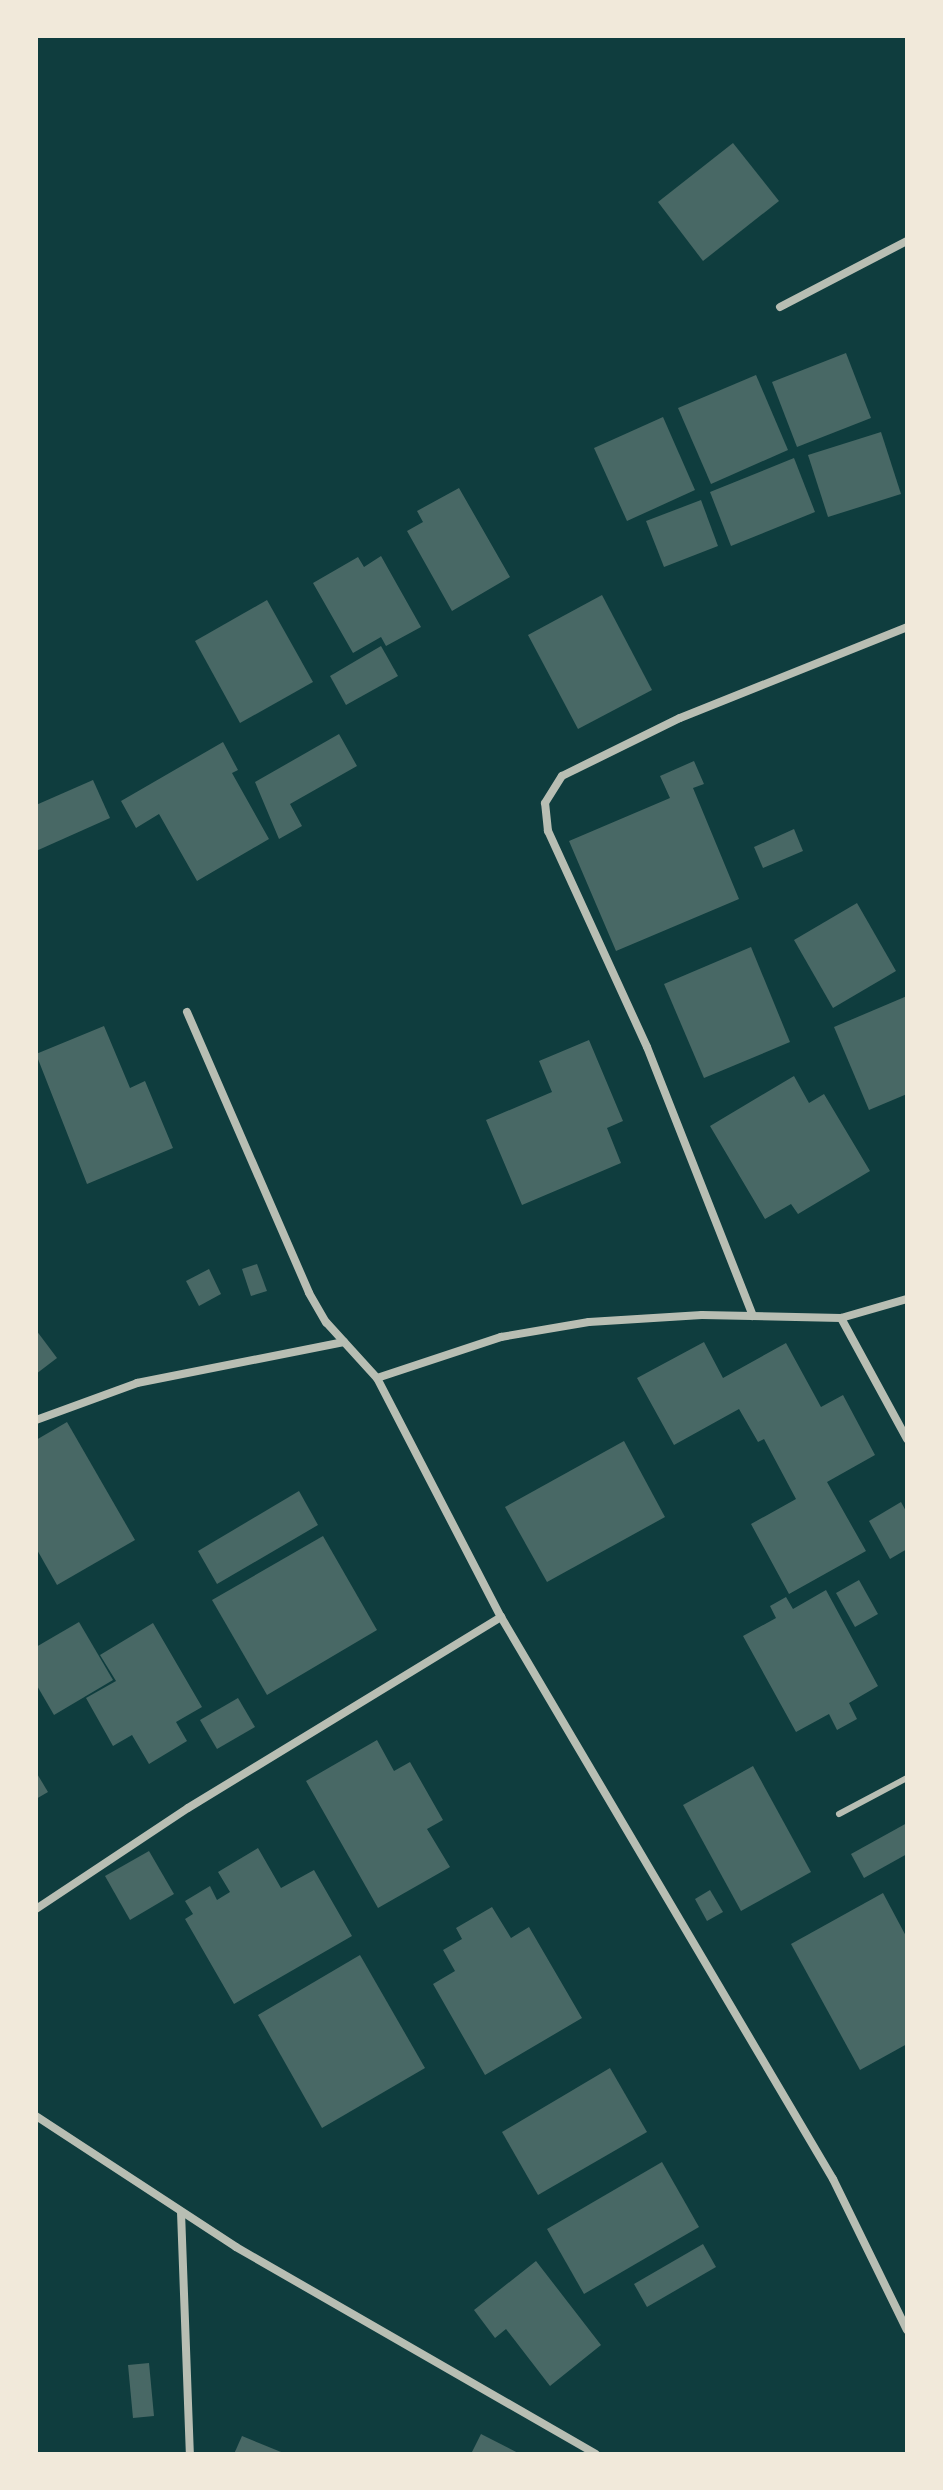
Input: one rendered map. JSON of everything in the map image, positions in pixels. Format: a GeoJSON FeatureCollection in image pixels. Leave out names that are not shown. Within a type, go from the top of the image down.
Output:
{"type":"FeatureCollection","features":[{"type":"Feature","properties":{"kind":"street"},"geometry":{"type":"LineString","coordinates":[[780,307],[907,241]]}},
{"type":"Feature","properties":{"kind":"street"},"geometry":{"type":"LineString","coordinates":[[753,1316],[647,1047],[548,831],[545,803],[562,776],[680,718],[907,627]]}},
{"type":"Feature","properties":{"kind":"street"},"geometry":{"type":"LineString","coordinates":[[187,1012],[309,1293],[344,1342],[377,1378],[501,1617],[833,2179],[907,2330]]}},
{"type":"Feature","properties":{"kind":"street"},"geometry":{"type":"LineString","coordinates":[[377,1378],[501,1337],[589,1322],[753,1316],[841,1318],[907,1299]]}},
{"type":"Feature","properties":{"kind":"street"},"geometry":{"type":"LineString","coordinates":[[841,1318],[907,1439]]}},
{"type":"Feature","properties":{"kind":"street"},"geometry":{"type":"LineString","coordinates":[[36,1420],[137,1383],[344,1342]]}},
{"type":"Feature","properties":{"kind":"street"},"geometry":{"type":"LineString","coordinates":[[36,1909],[188,1808],[501,1617]]}},
{"type":"Feature","properties":{"kind":"street"},"geometry":{"type":"LineString","coordinates":[[36,2116],[181,2212],[596,2454]]}},
{"type":"Feature","properties":{"kind":"street"},"geometry":{"type":"LineString","coordinates":[[181,2212],[190,2454]]}},
{"type":"Feature","properties":{"kind":"lane"},"geometry":{"type":"LineString","coordinates":[[839,1814],[907,1778]]}},
{"type":"Feature","properties":{"kind":"building"},"geometry":{"type":"Polygon","coordinates":[[[733,143],[779,201],[703,261],[658,202],[733,143]]]}},
{"type":"Feature","properties":{"kind":"building"},"geometry":{"type":"Polygon","coordinates":[[[846,353],[871,418],[797,447],[772,382],[846,353]]]}},
{"type":"Feature","properties":{"kind":"building"},"geometry":{"type":"Polygon","coordinates":[[[756,375],[788,450],[711,484],[678,408],[756,375]]]}},
{"type":"Feature","properties":{"kind":"building"},"geometry":{"type":"Polygon","coordinates":[[[663,417],[695,490],[627,521],[594,448],[663,417]]]}},
{"type":"Feature","properties":{"kind":"building"},"geometry":{"type":"Polygon","coordinates":[[[881,432],[901,494],[828,517],[808,455],[881,432]]]}},
{"type":"Feature","properties":{"kind":"building"},"geometry":{"type":"Polygon","coordinates":[[[794,458],[815,512],[731,546],[710,492],[794,458]]]}},
{"type":"Feature","properties":{"kind":"building"},"geometry":{"type":"Polygon","coordinates":[[[459,488],[510,577],[452,611],[407,531],[423,522],[417,511],[459,488]]]}},
{"type":"Feature","properties":{"kind":"building"},"geometry":{"type":"Polygon","coordinates":[[[701,500],[718,546],[664,567],[646,521],[701,500]]]}},
{"type":"Feature","properties":{"kind":"building"},"geometry":{"type":"Polygon","coordinates":[[[381,556],[421,627],[386,646],[381,637],[353,653],[313,583],[358,557],[364,567],[381,556]]]}},
{"type":"Feature","properties":{"kind":"building"},"geometry":{"type":"Polygon","coordinates":[[[602,595],[652,690],[578,729],[528,635],[602,595]]]}},
{"type":"Feature","properties":{"kind":"building"},"geometry":{"type":"Polygon","coordinates":[[[267,600],[313,682],[240,723],[195,641],[267,600]]]}},
{"type":"Feature","properties":{"kind":"building"},"geometry":{"type":"Polygon","coordinates":[[[381,646],[398,676],[346,705],[330,676],[381,646]]]}},
{"type":"Feature","properties":{"kind":"building"},"geometry":{"type":"Polygon","coordinates":[[[339,734],[357,766],[290,804],[302,826],[279,839],[255,782],[339,734]]]}},
{"type":"Feature","properties":{"kind":"building"},"geometry":{"type":"Polygon","coordinates":[[[223,742],[238,770],[232,773],[269,839],[197,881],[159,814],[136,828],[121,801],[223,742]]]}},
{"type":"Feature","properties":{"kind":"building"},"geometry":{"type":"Polygon","coordinates":[[[694,761],[704,784],[693,788],[739,899],[616,951],[569,841],[670,798],[660,776],[694,761]]]}},
{"type":"Feature","properties":{"kind":"building"},"geometry":{"type":"Polygon","coordinates":[[[93,780],[110,818],[36,851],[36,805],[93,780]]]}},
{"type":"Feature","properties":{"kind":"building"},"geometry":{"type":"Polygon","coordinates":[[[794,829],[803,851],[763,868],[754,847],[794,829]]]}},
{"type":"Feature","properties":{"kind":"building"},"geometry":{"type":"Polygon","coordinates":[[[857,903],[896,971],[833,1008],[794,940],[857,903]]]}},
{"type":"Feature","properties":{"kind":"building"},"geometry":{"type":"Polygon","coordinates":[[[751,947],[790,1042],[704,1078],[664,984],[751,947]]]}},
{"type":"Feature","properties":{"kind":"building"},"geometry":{"type":"Polygon","coordinates":[[[907,996],[907,1094],[869,1110],[834,1027],[907,996]]]}},
{"type":"Feature","properties":{"kind":"building"},"geometry":{"type":"Polygon","coordinates":[[[104,1026],[130,1088],[145,1081],[173,1148],[87,1184],[36,1054],[104,1026]]]}},
{"type":"Feature","properties":{"kind":"building"},"geometry":{"type":"Polygon","coordinates":[[[589,1040],[623,1121],[607,1128],[621,1163],[522,1205],[486,1120],[552,1092],[539,1061],[589,1040]]]}},
{"type":"Feature","properties":{"kind":"building"},"geometry":{"type":"Polygon","coordinates":[[[794,1076],[809,1103],[824,1094],[870,1171],[798,1214],[791,1204],[765,1219],[710,1126],[794,1076]]]}},
{"type":"Feature","properties":{"kind":"building"},"geometry":{"type":"Polygon","coordinates":[[[257,1264],[267,1291],[251,1296],[242,1269],[257,1264]]]}},
{"type":"Feature","properties":{"kind":"building"},"geometry":{"type":"Polygon","coordinates":[[[209,1269],[221,1294],[199,1306],[186,1281],[209,1269]]]}},
{"type":"Feature","properties":{"kind":"building"},"geometry":{"type":"Polygon","coordinates":[[[36,1330],[57,1358],[36,1374],[36,1330]]]}},
{"type":"Feature","properties":{"kind":"building"},"geometry":{"type":"Polygon","coordinates":[[[704,1342],[723,1378],[786,1343],[821,1407],[843,1395],[875,1455],[827,1482],[866,1551],[789,1594],[751,1524],[796,1499],[764,1439],[758,1442],[739,1409],[674,1445],[637,1378],[704,1342]]]}},
{"type":"Feature","properties":{"kind":"building"},"geometry":{"type":"Polygon","coordinates":[[[67,1422],[135,1540],[57,1585],[36,1548],[36,1440],[67,1422]]]}},
{"type":"Feature","properties":{"kind":"building"},"geometry":{"type":"Polygon","coordinates":[[[624,1441],[665,1517],[547,1582],[505,1507],[624,1441]]]}},
{"type":"Feature","properties":{"kind":"building"},"geometry":{"type":"Polygon","coordinates":[[[299,1491],[318,1525],[217,1584],[198,1551],[299,1491]]]}},
{"type":"Feature","properties":{"kind":"building"},"geometry":{"type":"Polygon","coordinates":[[[901,1502],[907,1513],[907,1549],[890,1559],[869,1521],[901,1502]]]}},
{"type":"Feature","properties":{"kind":"building"},"geometry":{"type":"Polygon","coordinates":[[[323,1536],[377,1630],[267,1695],[212,1600],[323,1536]]]}},
{"type":"Feature","properties":{"kind":"building"},"geometry":{"type":"Polygon","coordinates":[[[859,1580],[878,1614],[855,1627],[836,1593],[859,1580]]]}},
{"type":"Feature","properties":{"kind":"building"},"geometry":{"type":"Polygon","coordinates":[[[826,1590],[878,1686],[849,1703],[857,1719],[837,1730],[829,1714],[796,1732],[743,1636],[776,1618],[770,1606],[786,1597],[793,1609],[826,1590]]]}},
{"type":"Feature","properties":{"kind":"building"},"geometry":{"type":"Polygon","coordinates":[[[79,1622],[113,1680],[54,1715],[36,1684],[36,1647],[79,1622]]]}},
{"type":"Feature","properties":{"kind":"building"},"geometry":{"type":"Polygon","coordinates":[[[153,1623],[202,1707],[176,1722],[187,1741],[149,1764],[132,1735],[113,1746],[86,1698],[116,1681],[100,1655],[153,1623]]]}},
{"type":"Feature","properties":{"kind":"building"},"geometry":{"type":"Polygon","coordinates":[[[238,1698],[255,1727],[217,1749],[200,1720],[238,1698]]]}},
{"type":"Feature","properties":{"kind":"building"},"geometry":{"type":"Polygon","coordinates":[[[377,1740],[394,1771],[410,1762],[443,1820],[427,1829],[450,1867],[378,1908],[306,1781],[377,1740]]]}},
{"type":"Feature","properties":{"kind":"building"},"geometry":{"type":"Polygon","coordinates":[[[753,1766],[811,1872],[741,1911],[683,1805],[753,1766]]]}},
{"type":"Feature","properties":{"kind":"building"},"geometry":{"type":"Polygon","coordinates":[[[36,1772],[48,1792],[36,1799],[36,1772]]]}},
{"type":"Feature","properties":{"kind":"building"},"geometry":{"type":"Polygon","coordinates":[[[907,1823],[907,1854],[864,1878],[851,1854],[907,1823]]]}},
{"type":"Feature","properties":{"kind":"building"},"geometry":{"type":"Polygon","coordinates":[[[258,1848],[281,1888],[314,1870],[352,1936],[234,2004],[185,1919],[193,1914],[185,1901],[210,1886],[217,1900],[230,1892],[218,1872],[258,1848]]]}},
{"type":"Feature","properties":{"kind":"building"},"geometry":{"type":"Polygon","coordinates":[[[149,1851],[174,1894],[130,1920],[105,1876],[149,1851]]]}},
{"type":"Feature","properties":{"kind":"building"},"geometry":{"type":"Polygon","coordinates":[[[710,1890],[723,1912],[707,1921],[695,1899],[710,1890]]]}},
{"type":"Feature","properties":{"kind":"building"},"geometry":{"type":"Polygon","coordinates":[[[883,1893],[907,1938],[907,2044],[860,2070],[791,1944],[883,1893]]]}},
{"type":"Feature","properties":{"kind":"building"},"geometry":{"type":"Polygon","coordinates":[[[492,1907],[511,1938],[529,1927],[582,2018],[485,2075],[433,1984],[455,1971],[443,1950],[462,1939],[456,1928],[492,1907]]]}},
{"type":"Feature","properties":{"kind":"building"},"geometry":{"type":"Polygon","coordinates":[[[360,1955],[425,2068],[322,2128],[258,2015],[360,1955]]]}},
{"type":"Feature","properties":{"kind":"building"},"geometry":{"type":"Polygon","coordinates":[[[610,2068],[647,2132],[538,2195],[502,2132],[610,2068]]]}},
{"type":"Feature","properties":{"kind":"building"},"geometry":{"type":"Polygon","coordinates":[[[662,2162],[699,2227],[584,2294],[547,2229],[662,2162]]]}},
{"type":"Feature","properties":{"kind":"building"},"geometry":{"type":"Polygon","coordinates":[[[703,2244],[716,2267],[647,2307],[634,2284],[703,2244]]]}},
{"type":"Feature","properties":{"kind":"building"},"geometry":{"type":"Polygon","coordinates":[[[536,2261],[601,2345],[550,2386],[506,2329],[495,2338],[474,2310],[536,2261]]]}},
{"type":"Feature","properties":{"kind":"building"},"geometry":{"type":"Polygon","coordinates":[[[149,2363],[154,2416],[133,2418],[128,2365],[149,2363]]]}},
{"type":"Feature","properties":{"kind":"building"},"geometry":{"type":"Polygon","coordinates":[[[481,2434],[520,2454],[471,2454],[481,2434]]]}},
{"type":"Feature","properties":{"kind":"building"},"geometry":{"type":"Polygon","coordinates":[[[242,2436],[286,2454],[234,2454],[242,2436]]]}}]}
